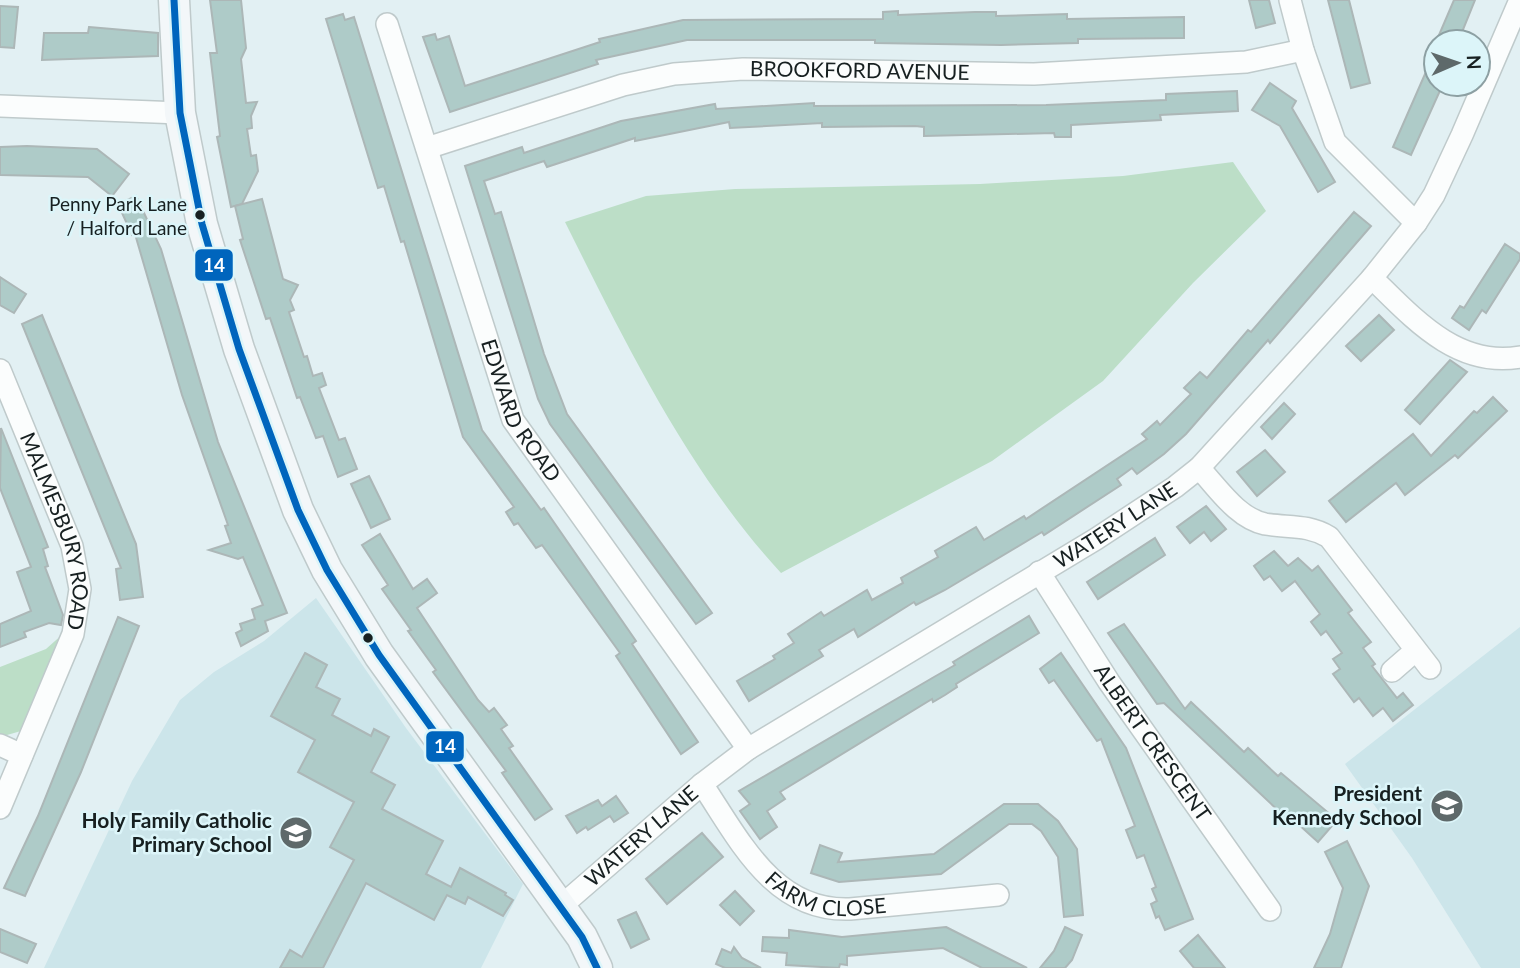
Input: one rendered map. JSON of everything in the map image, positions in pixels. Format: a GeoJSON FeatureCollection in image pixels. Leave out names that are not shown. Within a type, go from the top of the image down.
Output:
{"type":"FeatureCollection","features":[{"type":"Feature","properties":{"kind":"street"},"geometry":{"type":"LineString","coordinates":[[174,0],[180,113],[202,224],[239,349],[298,510],[327,570],[379,655],[582,937],[597,968]]}},
{"type":"Feature","properties":{"kind":"street"},"geometry":{"type":"LineString","coordinates":[[1290,0],[1303,50],[1335,142],[1416,223]]}},
{"type":"Feature","properties":{"kind":"street","name":"WATERY LANE"},"geometry":{"type":"LineString","coordinates":[[560,907],[702,784],[748,749],[1164,495],[1199,468],[1372,278],[1416,223],[1434,195],[1462,135],[1520,0]]}},
{"type":"Feature","properties":{"kind":"street","name":"EDWARD ROAD"},"geometry":{"type":"LineString","coordinates":[[387,24],[513,420],[748,749]]}},
{"type":"Feature","properties":{"kind":"street","name":"BROOKFORD AVENUE"},"geometry":{"type":"LineString","coordinates":[[427,148],[624,85],[674,74],[743,69],[1034,74],[1246,62],[1303,50]]}},
{"type":"Feature","properties":{"kind":"street"},"geometry":{"type":"LineString","coordinates":[[0,106],[180,113]]}},
{"type":"Feature","properties":{"kind":"street"},"geometry":{"type":"LineString","coordinates":[[1372,278],[1418,323],[1458,348],[1494,361],[1520,357]]}},
{"type":"Feature","properties":{"kind":"street","name":"MALMESBURY ROAD"},"geometry":{"type":"LineString","coordinates":[[0,370],[72,546],[80,589],[73,634],[0,808]]}},
{"type":"Feature","properties":{"kind":"street"},"geometry":{"type":"LineString","coordinates":[[1199,468],[1240,512],[1251,519],[1265,524],[1315,528],[1329,537],[1430,667]]}},
{"type":"Feature","properties":{"kind":"street","name":"ALBERT CRESCENT"},"geometry":{"type":"LineString","coordinates":[[1039,572],[1103,674],[1270,910]]}},
{"type":"Feature","properties":{"kind":"street"},"geometry":{"type":"LineString","coordinates":[[1392,671],[1415,651]]}},
{"type":"Feature","properties":{"kind":"street"},"geometry":{"type":"LineString","coordinates":[[0,745],[22,755]]}},
{"type":"Feature","properties":{"kind":"street","name":"FARM CLOSE"},"geometry":{"type":"LineString","coordinates":[[702,784],[768,879],[808,902],[831,909],[850,909],[998,895]]}},
{"type":"Feature","properties":{"kind":"shaded area","name":"Holy Family Catholic Primary School"},"geometry":{"type":"Polygon","coordinates":[[[316,598],[406,728],[523,884],[481,968],[44,968],[132,781],[180,700],[214,672],[264,641],[316,598]]]}},
{"type":"Feature","properties":{"kind":"shaded area","name":"President Kennedy School"},"geometry":{"type":"Polygon","coordinates":[[[1520,627],[1520,968],[1481,968],[1412,858],[1345,764],[1520,627]]]}},
{"type":"Feature","properties":{"kind":"green space"},"geometry":{"type":"Polygon","coordinates":[[[1233,162],[1266,211],[1193,283],[1103,381],[992,461],[781,573],[717,493],[688,450],[611,314],[565,222],[646,196],[735,189],[980,184],[1123,176],[1233,162]]]}},
{"type":"Feature","properties":{"kind":"green space"},"geometry":{"type":"Polygon","coordinates":[[[64,633],[21,731],[0,737],[0,667],[46,649],[64,633]]]}},
{"type":"Feature","properties":{"kind":"building"},"geometry":{"type":"Polygon","coordinates":[[[210,0],[241,0],[246,48],[241,59],[246,103],[257,102],[251,116],[252,128],[247,129],[251,156],[256,155],[258,171],[242,204],[231,207],[217,137],[220,136],[210,53],[217,53],[210,0]]]}},
{"type":"Feature","properties":{"kind":"building"},"geometry":{"type":"Polygon","coordinates":[[[1249,0],[1269,0],[1275,23],[1256,28],[1249,0]]]}},
{"type":"Feature","properties":{"kind":"building"},"geometry":{"type":"Polygon","coordinates":[[[1328,0],[1349,0],[1370,83],[1351,88],[1328,0]]]}},
{"type":"Feature","properties":{"kind":"building"},"geometry":{"type":"Polygon","coordinates":[[[1454,0],[1475,0],[1464,28],[1442,28],[1454,0]]]}},
{"type":"Feature","properties":{"kind":"building"},"geometry":{"type":"Polygon","coordinates":[[[0,6],[18,7],[14,48],[0,47],[0,6]]]}},
{"type":"Feature","properties":{"kind":"building"},"geometry":{"type":"Polygon","coordinates":[[[898,11],[898,15],[975,12],[996,12],[996,16],[1067,14],[1067,19],[1184,17],[1184,38],[1078,39],[1078,43],[1001,45],[875,43],[875,40],[687,40],[596,60],[598,64],[450,112],[423,37],[435,34],[437,40],[449,36],[465,86],[600,42],[599,39],[683,20],[883,19],[883,12],[898,11]]]}},
{"type":"Feature","properties":{"kind":"building"},"geometry":{"type":"Polygon","coordinates":[[[343,14],[345,20],[354,17],[482,430],[541,510],[544,508],[636,641],[632,644],[698,742],[681,754],[616,656],[620,653],[542,545],[536,548],[518,523],[514,525],[506,512],[514,507],[463,437],[404,241],[401,242],[384,186],[378,188],[326,19],[343,14]]]}},
{"type":"Feature","properties":{"kind":"building"},"geometry":{"type":"Polygon","coordinates":[[[89,27],[158,33],[158,56],[42,60],[44,33],[88,33],[89,27]]]}},
{"type":"Feature","properties":{"kind":"building"},"geometry":{"type":"Polygon","coordinates":[[[1422,81],[1422,98],[1437,98],[1411,155],[1393,147],[1422,81]]]}},
{"type":"Feature","properties":{"kind":"building"},"geometry":{"type":"Polygon","coordinates":[[[1270,83],[1296,101],[1292,108],[1335,182],[1318,192],[1280,126],[1252,110],[1270,83]]]}},
{"type":"Feature","properties":{"kind":"building"},"geometry":{"type":"Polygon","coordinates":[[[1237,91],[1238,111],[1160,115],[1161,120],[1071,125],[1071,137],[1055,137],[1054,133],[924,136],[924,127],[822,127],[822,123],[730,128],[729,122],[635,141],[635,138],[547,167],[544,161],[484,181],[495,214],[501,212],[544,354],[567,414],[712,613],[696,624],[550,424],[538,399],[465,166],[522,147],[524,153],[621,121],[715,104],[716,109],[814,103],[814,106],[1046,105],[1166,100],[1166,94],[1237,91]]]}},
{"type":"Feature","properties":{"kind":"building"},"geometry":{"type":"Polygon","coordinates":[[[0,147],[97,149],[129,174],[112,196],[88,177],[0,175],[0,147]]]}},
{"type":"Feature","properties":{"kind":"building"},"geometry":{"type":"Polygon","coordinates":[[[136,196],[161,249],[218,442],[287,613],[265,621],[268,631],[241,646],[236,633],[242,630],[240,624],[255,619],[252,609],[263,605],[243,557],[238,559],[209,550],[231,543],[225,526],[228,525],[182,395],[135,234],[132,235],[118,204],[136,196]]]}},
{"type":"Feature","properties":{"kind":"building"},"geometry":{"type":"Polygon","coordinates":[[[262,199],[283,279],[298,285],[290,300],[294,310],[289,312],[304,357],[307,356],[313,376],[322,373],[326,385],[319,388],[339,440],[345,438],[357,469],[338,477],[323,436],[316,438],[300,397],[297,398],[270,318],[266,319],[240,240],[243,239],[235,206],[262,199]]]}},
{"type":"Feature","properties":{"kind":"building"},"geometry":{"type":"Polygon","coordinates":[[[1354,212],[1371,226],[1270,343],[1268,340],[1186,434],[1164,454],[1137,474],[1132,468],[1117,479],[1121,485],[1044,535],[1042,532],[916,605],[914,602],[858,637],[854,629],[819,650],[823,656],[749,701],[737,681],[775,659],[773,656],[794,643],[788,634],[821,612],[824,616],[867,590],[872,600],[903,583],[901,578],[938,557],[935,551],[976,527],[984,540],[1024,516],[1026,519],[1147,439],[1142,434],[1157,421],[1160,425],[1191,394],[1184,388],[1200,372],[1207,378],[1248,330],[1251,332],[1354,212]]]}},
{"type":"Feature","properties":{"kind":"building"},"geometry":{"type":"Polygon","coordinates":[[[1505,244],[1520,254],[1520,259],[1486,313],[1482,310],[1469,330],[1452,318],[1460,306],[1464,308],[1505,244]]]}},
{"type":"Feature","properties":{"kind":"building"},"geometry":{"type":"Polygon","coordinates":[[[0,277],[26,294],[14,313],[0,305],[0,277]]]}},
{"type":"Feature","properties":{"kind":"building"},"geometry":{"type":"Polygon","coordinates":[[[42,315],[136,544],[143,597],[120,600],[116,569],[121,568],[22,324],[42,315]]]}},
{"type":"Feature","properties":{"kind":"building"},"geometry":{"type":"Polygon","coordinates":[[[1379,315],[1394,330],[1361,361],[1346,346],[1379,315]]]}},
{"type":"Feature","properties":{"kind":"building"},"geometry":{"type":"Polygon","coordinates":[[[1450,360],[1467,372],[1420,424],[1405,410],[1450,360]]]}},
{"type":"Feature","properties":{"kind":"building"},"geometry":{"type":"Polygon","coordinates":[[[1493,397],[1507,411],[1458,458],[1455,455],[1405,495],[1396,483],[1346,522],[1329,501],[1413,434],[1431,456],[1474,411],[1477,413],[1493,397]]]}},
{"type":"Feature","properties":{"kind":"building"},"geometry":{"type":"Polygon","coordinates":[[[1284,403],[1295,414],[1272,439],[1261,427],[1284,403]]]}},
{"type":"Feature","properties":{"kind":"building"},"geometry":{"type":"Polygon","coordinates":[[[1,428],[48,547],[43,549],[48,566],[45,567],[63,615],[61,625],[49,623],[24,632],[26,637],[0,647],[0,624],[31,611],[17,572],[31,567],[0,488],[1,428]]]}},
{"type":"Feature","properties":{"kind":"building"},"geometry":{"type":"Polygon","coordinates":[[[1265,450],[1285,472],[1257,496],[1237,472],[1265,450]]]}},
{"type":"Feature","properties":{"kind":"building"},"geometry":{"type":"Polygon","coordinates":[[[369,476],[390,519],[371,528],[351,484],[369,476]]]}},
{"type":"Feature","properties":{"kind":"building"},"geometry":{"type":"Polygon","coordinates":[[[1206,506],[1226,529],[1211,541],[1204,532],[1190,543],[1177,527],[1206,506]]]}},
{"type":"Feature","properties":{"kind":"building"},"geometry":{"type":"Polygon","coordinates":[[[380,534],[413,589],[427,579],[437,593],[417,608],[478,700],[489,712],[494,708],[507,725],[501,729],[513,746],[509,748],[552,809],[535,820],[502,773],[506,771],[433,672],[436,670],[382,589],[388,585],[362,545],[380,534]]]}},
{"type":"Feature","properties":{"kind":"building"},"geometry":{"type":"Polygon","coordinates":[[[1155,538],[1165,555],[1098,599],[1087,582],[1155,538]]]}},
{"type":"Feature","properties":{"kind":"building"},"geometry":{"type":"Polygon","coordinates":[[[1274,551],[1288,566],[1298,558],[1312,571],[1318,566],[1352,610],[1348,613],[1371,642],[1363,648],[1375,664],[1372,666],[1397,698],[1403,693],[1413,705],[1393,721],[1383,708],[1373,716],[1359,698],[1354,702],[1333,674],[1340,669],[1333,659],[1342,653],[1326,631],[1321,635],[1311,622],[1320,614],[1295,581],[1282,591],[1270,576],[1264,580],[1254,566],[1274,551]]]}},
{"type":"Feature","properties":{"kind":"building"},"geometry":{"type":"Polygon","coordinates":[[[1029,616],[1039,633],[956,684],[957,687],[945,695],[933,702],[932,699],[780,792],[785,799],[767,811],[777,827],[760,839],[740,811],[750,804],[739,791],[955,665],[953,662],[1029,616]]]}},
{"type":"Feature","properties":{"kind":"building"},"geometry":{"type":"Polygon","coordinates":[[[118,617],[139,626],[81,772],[25,896],[4,888],[38,816],[118,617]]]}},
{"type":"Feature","properties":{"kind":"building"},"geometry":{"type":"Polygon","coordinates":[[[1124,624],[1185,709],[1191,702],[1244,752],[1248,748],[1278,776],[1281,773],[1337,820],[1318,842],[1286,813],[1284,816],[1164,703],[1157,704],[1108,633],[1124,624]]]}},
{"type":"Feature","properties":{"kind":"building"},"geometry":{"type":"Polygon","coordinates":[[[305,653],[327,665],[316,687],[340,699],[332,715],[371,736],[374,729],[389,737],[371,772],[395,785],[382,809],[443,841],[426,874],[451,887],[460,868],[506,893],[505,895],[513,900],[503,916],[468,897],[465,904],[447,895],[434,920],[366,883],[323,968],[280,968],[290,950],[302,957],[354,860],[330,847],[354,802],[298,772],[315,740],[271,716],[305,653]]]}},
{"type":"Feature","properties":{"kind":"building"},"geometry":{"type":"Polygon","coordinates":[[[1061,653],[1126,748],[1193,919],[1165,930],[1159,916],[1156,918],[1151,904],[1157,901],[1152,889],[1156,887],[1144,855],[1137,858],[1126,830],[1135,826],[1101,739],[1097,741],[1054,680],[1049,683],[1040,669],[1061,653]]]}},
{"type":"Feature","properties":{"kind":"building"},"geometry":{"type":"Polygon","coordinates":[[[616,796],[628,813],[614,822],[610,816],[588,830],[586,827],[577,833],[566,816],[598,800],[602,806],[616,796]]]}},
{"type":"Feature","properties":{"kind":"building"},"geometry":{"type":"Polygon","coordinates":[[[1004,804],[1038,804],[1058,821],[1077,849],[1083,915],[1064,917],[1058,857],[1041,831],[1032,824],[1009,824],[941,874],[839,882],[811,873],[820,845],[842,853],[838,862],[934,854],[1004,804]]]}},
{"type":"Feature","properties":{"kind":"building"},"geometry":{"type":"Polygon","coordinates":[[[702,833],[723,857],[667,904],[646,879],[702,833]]]}},
{"type":"Feature","properties":{"kind":"building"},"geometry":{"type":"Polygon","coordinates":[[[1347,841],[1369,886],[1341,968],[1314,968],[1330,934],[1343,888],[1325,852],[1347,841]]]}},
{"type":"Feature","properties":{"kind":"building"},"geometry":{"type":"Polygon","coordinates":[[[735,891],[754,911],[740,925],[720,905],[735,891]]]}},
{"type":"Feature","properties":{"kind":"building"},"geometry":{"type":"Polygon","coordinates":[[[636,912],[649,939],[631,948],[618,920],[636,912]]]}},
{"type":"Feature","properties":{"kind":"building"},"geometry":{"type":"Polygon","coordinates":[[[946,927],[1027,968],[982,968],[943,948],[847,956],[847,965],[840,964],[839,968],[786,965],[787,953],[762,951],[763,937],[789,938],[789,930],[842,937],[946,927]]]}},
{"type":"Feature","properties":{"kind":"building"},"geometry":{"type":"Polygon","coordinates":[[[1065,927],[1082,935],[1072,960],[1065,968],[1040,968],[1054,951],[1065,927]]]}},
{"type":"Feature","properties":{"kind":"building"},"geometry":{"type":"Polygon","coordinates":[[[0,929],[36,944],[27,963],[0,952],[0,929]]]}},
{"type":"Feature","properties":{"kind":"building"},"geometry":{"type":"Polygon","coordinates":[[[1198,935],[1225,968],[1194,968],[1180,951],[1198,935]]]}},
{"type":"Feature","properties":{"kind":"building"},"geometry":{"type":"Polygon","coordinates":[[[734,947],[742,958],[761,968],[725,968],[716,964],[722,949],[731,953],[734,947]]]}},
{"type":"Feature","properties":{"kind":"transit line","name":"14"},"geometry":{"type":"LineString","coordinates":[[174,0],[180,113],[202,224],[239,349],[298,510],[327,570],[379,655],[582,937],[597,968]]}},
{"type":"Feature","properties":{"kind":"place","name":"Penny Park Lane / Halford Lane"},"geometry":{"type":"Point","coordinates":[200,215]}},
{"type":"Feature","properties":{"kind":"place","name":"President Kennedy School"},"geometry":{"type":"Point","coordinates":[1447,806]}},
{"type":"Feature","properties":{"kind":"place","name":"Holy Family Catholic Primary School"},"geometry":{"type":"Point","coordinates":[296,833]}}]}
